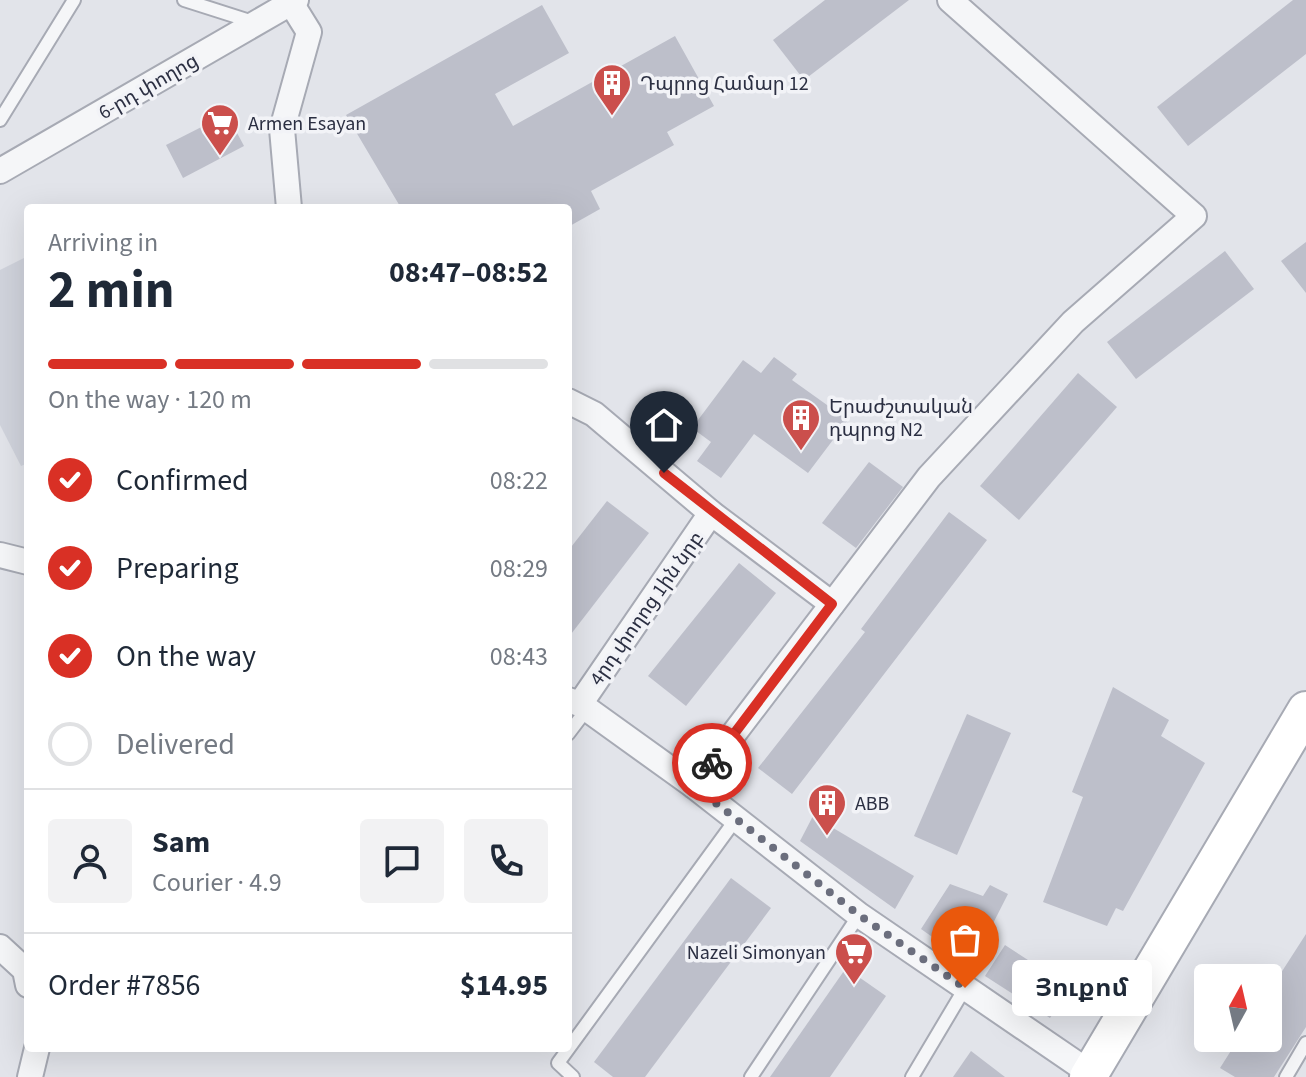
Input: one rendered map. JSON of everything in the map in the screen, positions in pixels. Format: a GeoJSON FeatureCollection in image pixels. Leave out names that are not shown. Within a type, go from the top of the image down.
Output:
{"type":"FeatureCollection","features":[{"type":"Feature","properties":{"kind":"main road"},"geometry":{"type":"LineString","coordinates":[[1091,1076],[1306,710]]}},
{"type":"Feature","properties":{"kind":"street"},"geometry":{"type":"LineString","coordinates":[[694,786],[929,477],[1063,333],[1194,216],[950,0]]}},
{"type":"Feature","properties":{"kind":"street","name":"6-րդ փողոց"},"geometry":{"type":"LineString","coordinates":[[0,171],[293,1]]}},
{"type":"Feature","properties":{"kind":"street"},"geometry":{"type":"LineString","coordinates":[[289,204],[282,129],[309,32],[293,1]]}},
{"type":"Feature","properties":{"kind":"street"},"geometry":{"type":"LineString","coordinates":[[572,403],[594,414],[711,513],[832,604]]}},
{"type":"Feature","properties":{"kind":"street","name":"4րդ փողոց 1ին նրբ"},"geometry":{"type":"LineString","coordinates":[[578,704],[711,513]]}},
{"type":"Feature","properties":{"kind":"street"},"geometry":{"type":"LineString","coordinates":[[0,555],[24,561]]}},
{"type":"Feature","properties":{"kind":"street"},"geometry":{"type":"LineString","coordinates":[[578,704],[694,786],[859,915],[1091,1076]]}},
{"type":"Feature","properties":{"kind":"street"},"geometry":{"type":"LineString","coordinates":[[0,947],[24,969]]}},
{"type":"Feature","properties":{"kind":"street"},"geometry":{"type":"LineString","coordinates":[[30,1077],[36,1052]]}},
{"type":"Feature","properties":{"kind":"lane"},"geometry":{"type":"LineString","coordinates":[[0,120],[74,0]]}},
{"type":"Feature","properties":{"kind":"lane"},"geometry":{"type":"LineString","coordinates":[[184,0],[256,23]]}},
{"type":"Feature","properties":{"kind":"lane"},"geometry":{"type":"LineString","coordinates":[[572,1044],[736,819]]}},
{"type":"Feature","properties":{"kind":"lane"},"geometry":{"type":"LineString","coordinates":[[751,1077],[859,915]]}},
{"type":"Feature","properties":{"kind":"lane"},"geometry":{"type":"LineString","coordinates":[[912,1077],[965,988]]}},
{"type":"Feature","properties":{"kind":"lane"},"geometry":{"type":"LineString","coordinates":[[1286,1077],[1306,1043]]}},
{"type":"Feature","properties":{"kind":"lane"},"geometry":{"type":"LineString","coordinates":[[566,1052],[558,1063],[573,1077]]}},
{"type":"Feature","properties":{"kind":"shaded area"},"geometry":{"type":"Polygon","coordinates":[[[24,258],[24,465],[21,466],[0,425],[0,270],[24,258]]]}},
{"type":"Feature","properties":{"kind":"building"},"geometry":{"type":"Polygon","coordinates":[[[825,0],[909,0],[804,80],[773,40],[825,0]]]}},
{"type":"Feature","properties":{"kind":"building"},"geometry":{"type":"Polygon","coordinates":[[[1293,0],[1306,0],[1306,54],[1188,146],[1157,107],[1293,0]]]}},
{"type":"Feature","properties":{"kind":"building","name":"Դպրոց Համար 12"},"geometry":{"type":"Polygon","coordinates":[[[542,5],[569,53],[495,94],[513,126],[675,36],[714,106],[667,132],[674,145],[591,191],[600,209],[572,225],[572,204],[399,204],[346,115],[542,5]]]}},
{"type":"Feature","properties":{"kind":"building"},"geometry":{"type":"Polygon","coordinates":[[[227,114],[244,146],[183,178],[166,145],[227,114]]]}},
{"type":"Feature","properties":{"kind":"building"},"geometry":{"type":"Polygon","coordinates":[[[1306,242],[1306,293],[1281,261],[1306,242]]]}},
{"type":"Feature","properties":{"kind":"building"},"geometry":{"type":"Polygon","coordinates":[[[1225,251],[1254,289],[1136,379],[1107,342],[1225,251]]]}},
{"type":"Feature","properties":{"kind":"building","name":"Երաժշտական դպրոց N2"},"geometry":{"type":"Polygon","coordinates":[[[774,357],[797,374],[792,380],[848,420],[808,473],[754,434],[721,478],[697,461],[711,442],[692,428],[743,360],[761,373],[774,357]]]}},
{"type":"Feature","properties":{"kind":"building"},"geometry":{"type":"Polygon","coordinates":[[[1078,373],[1117,407],[1019,520],[980,486],[1078,373]]]}},
{"type":"Feature","properties":{"kind":"building"},"geometry":{"type":"Polygon","coordinates":[[[869,462],[903,487],[856,548],[822,523],[869,462]]]}},
{"type":"Feature","properties":{"kind":"building"},"geometry":{"type":"Polygon","coordinates":[[[607,501],[649,533],[572,633],[572,546],[607,501]]]}},
{"type":"Feature","properties":{"kind":"building"},"geometry":{"type":"Polygon","coordinates":[[[949,512],[987,540],[792,794],[758,768],[865,632],[861,629],[949,512]]]}},
{"type":"Feature","properties":{"kind":"building"},"geometry":{"type":"Polygon","coordinates":[[[739,563],[776,593],[686,706],[648,676],[739,563]]]}},
{"type":"Feature","properties":{"kind":"building"},"geometry":{"type":"Polygon","coordinates":[[[1113,687],[1169,720],[1161,736],[1205,763],[1123,911],[1116,908],[1107,926],[1043,902],[1083,797],[1072,792],[1113,687]]]}},
{"type":"Feature","properties":{"kind":"building"},"geometry":{"type":"Polygon","coordinates":[[[967,714],[1011,733],[957,855],[914,836],[967,714]]]}},
{"type":"Feature","properties":{"kind":"building"},"geometry":{"type":"Polygon","coordinates":[[[813,816],[914,876],[895,909],[800,841],[813,816]]]}},
{"type":"Feature","properties":{"kind":"building"},"geometry":{"type":"Polygon","coordinates":[[[731,878],[771,908],[645,1077],[613,1077],[594,1062],[731,878]]]}},
{"type":"Feature","properties":{"kind":"building"},"geometry":{"type":"Polygon","coordinates":[[[950,884],[983,896],[990,885],[1008,894],[983,943],[968,937],[938,941],[921,929],[950,884]]]}},
{"type":"Feature","properties":{"kind":"building"},"geometry":{"type":"Polygon","coordinates":[[[1306,934],[1306,1027],[1274,1077],[1235,1077],[1220,1068],[1230,1052],[1282,1052],[1282,971],[1306,934]]]}},
{"type":"Feature","properties":{"kind":"building"},"geometry":{"type":"Polygon","coordinates":[[[1005,945],[1045,971],[1035,985],[1061,1001],[1050,1018],[985,976],[1005,945]]]}},
{"type":"Feature","properties":{"kind":"building"},"geometry":{"type":"Polygon","coordinates":[[[846,968],[886,996],[830,1077],[770,1077],[846,968]]]}},
{"type":"Feature","properties":{"kind":"building"},"geometry":{"type":"Polygon","coordinates":[[[971,1051],[1005,1077],[953,1077],[971,1051]]]}},
{"type":"Feature","properties":{"kind":"way so far"},"geometry":{"type":"LineString","coordinates":[[712,763],[694,786],[859,915],[965,988]]}},
{"type":"Feature","properties":{"kind":"place","name":"Դպրոց Համար 12"},"geometry":{"type":"Point","coordinates":[612,117]}},
{"type":"Feature","properties":{"kind":"place","name":"Armen Esayan"},"geometry":{"type":"Point","coordinates":[220,157]}},
{"type":"Feature","properties":{"kind":"place","name":"Երաժշտական դպրոց N2"},"geometry":{"type":"Point","coordinates":[801,452]}},
{"type":"Feature","properties":{"kind":"place","name":"ABB"},"geometry":{"type":"Point","coordinates":[827,837]}},
{"type":"Feature","properties":{"kind":"place","name":"Nazeli Simonyan"},"geometry":{"type":"Point","coordinates":[854,986]}},
{"type":"Feature","properties":{"kind":"place","name":"Յուքոմ"},"geometry":{"type":"Point","coordinates":[965,988]}},
{"type":"Feature","properties":{"kind":"route"},"geometry":{"type":"LineString","coordinates":[[664,473],[711,513],[832,604],[712,763]]}}]}
